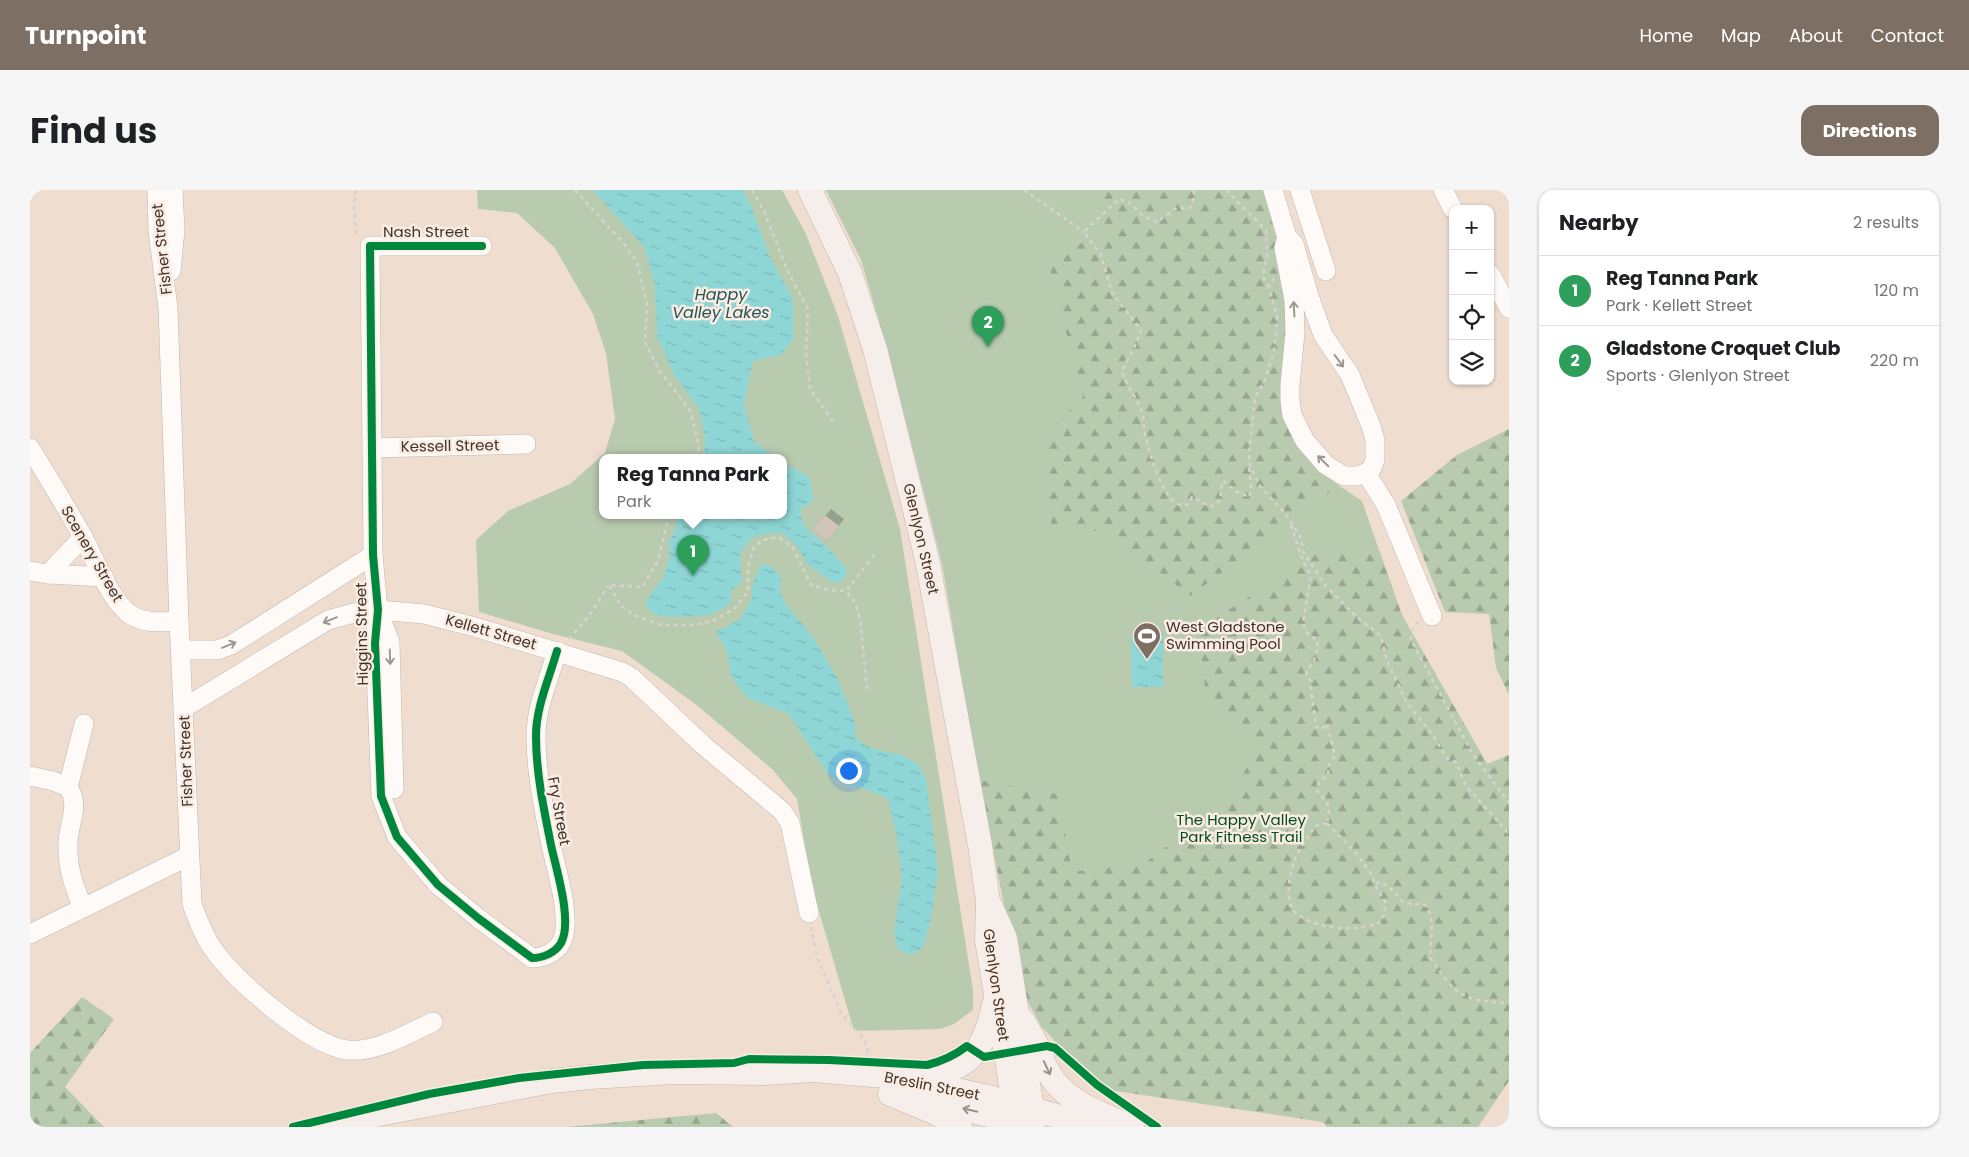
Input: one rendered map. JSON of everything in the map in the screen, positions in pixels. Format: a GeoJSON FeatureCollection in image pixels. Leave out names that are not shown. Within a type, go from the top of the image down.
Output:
{"type":"FeatureCollection","features":[{"type":"Feature","properties":{"kind":"main road","name":"Glenlyon Street"},"geometry":{"type":"LineString","coordinates":[[810,190],[850,273],[875,348],[927,559],[988,901],[1005,938],[1006,1004],[1027,1120]]}},
{"type":"Feature","properties":{"kind":"main road"},"geometry":{"type":"LineString","coordinates":[[878,1071],[942,1072],[962,1064],[975,1052],[1006,1004],[1038,1048],[1048,1074],[1060,1087],[1092,1109],[1132,1127]]}},
{"type":"Feature","properties":{"kind":"main road"},"geometry":{"type":"LineString","coordinates":[[878,1071],[936,1113],[960,1127]]}},
{"type":"Feature","properties":{"kind":"main road","name":"Breslin Street"},"geometry":{"type":"LineString","coordinates":[[332,1127],[379,1114],[552,1081],[607,1075],[673,1072],[764,1073],[810,1083],[878,1071],[937,1102],[1027,1120],[1097,1127]]}},
{"type":"Feature","properties":{"kind":"street","name":"Fisher Street"},"geometry":{"type":"LineString","coordinates":[[157,190],[158,231],[168,308],[179,621],[192,904],[201,927],[213,949],[232,973],[292,1024],[331,1046],[348,1050],[370,1048],[433,1022]]}},
{"type":"Feature","properties":{"kind":"street","name":"Fisher Street"},"geometry":{"type":"LineString","coordinates":[[168,308],[175,230],[173,190]]}},
{"type":"Feature","properties":{"kind":"street"},"geometry":{"type":"LineString","coordinates":[[1273,190],[1287,237],[1294,244],[1323,335],[1350,375],[1371,426],[1375,440],[1375,460],[1372,468],[1366,473],[1357,476],[1344,476],[1326,465],[1305,441],[1292,415],[1290,385],[1296,333],[1294,300],[1284,248],[1287,237]]}},
{"type":"Feature","properties":{"kind":"street"},"geometry":{"type":"LineString","coordinates":[[1300,190],[1326,271]]}},
{"type":"Feature","properties":{"kind":"street"},"geometry":{"type":"LineString","coordinates":[[1443,190],[1451,205]]}},
{"type":"Feature","properties":{"kind":"street","name":"Nash Street"},"geometry":{"type":"LineString","coordinates":[[370,246],[482,246]]}},
{"type":"Feature","properties":{"kind":"street","name":"Higgins Street"},"geometry":{"type":"LineString","coordinates":[[370,246],[373,555],[378,610],[375,643],[381,796],[397,836],[438,885],[478,918],[532,958]]}},
{"type":"Feature","properties":{"kind":"street"},"geometry":{"type":"LineString","coordinates":[[1494,281],[1509,308]]}},
{"type":"Feature","properties":{"kind":"street","name":"Kessell Street"},"geometry":{"type":"LineString","coordinates":[[373,448],[526,444]]}},
{"type":"Feature","properties":{"kind":"street","name":"Scenery Street"},"geometry":{"type":"LineString","coordinates":[[30,448],[83,537],[114,597],[128,614],[140,620],[153,622],[179,621]]}},
{"type":"Feature","properties":{"kind":"street"},"geometry":{"type":"LineString","coordinates":[[1366,473],[1386,505],[1431,614]]}},
{"type":"Feature","properties":{"kind":"street"},"geometry":{"type":"LineString","coordinates":[[39,573],[83,537]]}},
{"type":"Feature","properties":{"kind":"street"},"geometry":{"type":"LineString","coordinates":[[181,650],[217,650],[231,646],[373,555]]}},
{"type":"Feature","properties":{"kind":"street"},"geometry":{"type":"LineString","coordinates":[[39,573],[104,577]]}},
{"type":"Feature","properties":{"kind":"street","name":"Kellett Street"},"geometry":{"type":"LineString","coordinates":[[184,708],[328,620],[354,613],[378,610],[424,614],[557,651],[622,672],[631,677],[703,745],[782,811],[790,823],[808,913]]}},
{"type":"Feature","properties":{"kind":"street","name":"Fry Street"},"geometry":{"type":"LineString","coordinates":[[532,958],[542,958],[551,953],[561,943],[564,930],[563,898],[549,837],[536,751],[537,717],[557,651]]}},
{"type":"Feature","properties":{"kind":"street"},"geometry":{"type":"LineString","coordinates":[[68,787],[84,724]]}},
{"type":"Feature","properties":{"kind":"street"},"geometry":{"type":"LineString","coordinates":[[30,776],[53,781],[68,787],[74,795],[75,804],[68,841],[68,857],[74,887],[83,908]]}},
{"type":"Feature","properties":{"kind":"street"},"geometry":{"type":"LineString","coordinates":[[30,934],[189,856]]}},
{"type":"Feature","properties":{"kind":"path"},"geometry":{"type":"LineString","coordinates":[[575,190],[638,262],[647,304],[645,342],[659,370],[690,410],[699,446],[698,454]]}},
{"type":"Feature","properties":{"kind":"path"},"geometry":{"type":"LineString","coordinates":[[752,190],[764,211],[788,272],[808,309],[806,352],[810,389],[834,423]]}},
{"type":"Feature","properties":{"kind":"path"},"geometry":{"type":"LineString","coordinates":[[1024,190],[1084,232],[1100,255],[1112,293],[1141,330],[1122,371],[1124,379],[1143,414],[1144,427],[1157,476],[1170,498],[1176,504],[1182,506],[1187,505],[1192,497],[1214,506],[1220,500],[1220,487],[1224,481],[1235,492],[1249,497],[1252,489],[1249,482],[1249,463],[1255,398],[1265,380],[1274,351],[1277,317],[1269,287],[1263,277],[1267,254],[1266,230],[1226,190]]}},
{"type":"Feature","properties":{"kind":"path"},"geometry":{"type":"LineString","coordinates":[[1084,232],[1119,199],[1128,202],[1143,216],[1157,222],[1175,209],[1190,208],[1194,198],[1194,190]]}},
{"type":"Feature","properties":{"kind":"path"},"geometry":{"type":"LineString","coordinates":[[1269,287],[1278,271],[1287,264]]}},
{"type":"Feature","properties":{"kind":"path"},"geometry":{"type":"LineString","coordinates":[[1249,463],[1260,486],[1300,536],[1304,553],[1325,585],[1357,617],[1381,636],[1387,661],[1407,703],[1432,734],[1447,758],[1456,762],[1466,786],[1509,834]]}},
{"type":"Feature","properties":{"kind":"path"},"geometry":{"type":"LineString","coordinates":[[609,585],[642,587],[658,561],[668,519]]}},
{"type":"Feature","properties":{"kind":"path"},"geometry":{"type":"LineString","coordinates":[[1289,521],[1300,549],[1303,564],[1311,575],[1303,622],[1306,632],[1318,641],[1317,650],[1306,673],[1310,680],[1316,727],[1322,729],[1327,724],[1335,756],[1329,764],[1328,775],[1319,782],[1317,791],[1328,802],[1330,813],[1327,823]]}},
{"type":"Feature","properties":{"kind":"path"},"geometry":{"type":"LineString","coordinates":[[609,585],[621,606],[634,615],[661,624],[695,625],[717,619],[736,608],[748,591],[748,567],[754,548],[762,540],[779,537],[793,548],[810,585],[829,590],[846,590]]}},
{"type":"Feature","properties":{"kind":"path"},"geometry":{"type":"LineString","coordinates":[[846,590],[875,554]]}},
{"type":"Feature","properties":{"kind":"path"},"geometry":{"type":"LineString","coordinates":[[557,651],[589,616],[609,585]]}},
{"type":"Feature","properties":{"kind":"path"},"geometry":{"type":"LineString","coordinates":[[846,590],[856,604],[860,619],[867,689]]}},
{"type":"Feature","properties":{"kind":"path"},"geometry":{"type":"LineString","coordinates":[[1431,614],[1413,627],[1411,640],[1472,753],[1509,803]]}},
{"type":"Feature","properties":{"kind":"path"},"geometry":{"type":"LineString","coordinates":[[1327,823],[1355,852],[1370,872],[1385,901],[1385,914],[1380,923],[1368,927],[1332,928],[1313,923],[1295,912],[1289,898],[1289,886],[1296,858],[1315,826],[1327,823]]}},
{"type":"Feature","properties":{"kind":"path"},"geometry":{"type":"LineString","coordinates":[[1376,884],[1380,882],[1389,887],[1404,903],[1424,905],[1430,911],[1432,923],[1430,958],[1458,994],[1472,1000],[1509,1002]]}},
{"type":"Feature","properties":{"kind":"path"},"geometry":{"type":"LineString","coordinates":[[808,913],[818,956],[837,1005],[841,1013],[864,1039],[878,1071]]}},
{"type":"Feature","properties":{"kind":"green space"},"geometry":{"type":"Polygon","coordinates":[[[477,190],[782,190],[806,234],[838,316],[900,529],[973,990],[973,1010],[954,1024],[940,1029],[854,1031],[813,891],[797,799],[773,770],[698,706],[622,651],[553,634],[479,612],[476,540],[508,511],[570,484],[599,458],[599,519],[787,519],[787,454],[604,454],[615,419],[606,353],[593,314],[555,248],[517,213],[478,209],[477,190]]]}},
{"type":"Feature","properties":{"kind":"green space","name":"The Happy Valley Park Fitness Trail"},"geometry":{"type":"Polygon","coordinates":[[[826,190],[1262,190],[1272,218],[1301,448],[1328,478],[1362,501],[1402,616],[1487,764],[1071,1058],[1041,1026],[1012,943],[979,780],[942,564],[888,351],[861,260],[826,190]]]}},
{"type":"Feature","properties":{"kind":"green space"},"geometry":{"type":"Polygon","coordinates":[[[1095,190],[1262,190],[1282,257],[1301,448],[1328,478],[1339,486],[1190,596],[1108,532],[1052,528],[1041,439],[1083,397],[1046,255],[1107,235],[1095,190]]]}},
{"type":"Feature","properties":{"kind":"green space"},"geometry":{"type":"Polygon","coordinates":[[[1509,429],[1509,695],[1496,668],[1489,614],[1445,612],[1401,501],[1457,455],[1509,429]]]}},
{"type":"Feature","properties":{"kind":"green space"},"geometry":{"type":"Polygon","coordinates":[[[1323,550],[1379,550],[1402,615],[1487,764],[1509,755],[1509,1081],[1478,1127],[1327,1127],[1323,1122],[1109,1090],[1071,1058],[1041,1026],[1019,985],[979,780],[1058,794],[1072,872],[1145,863],[1232,796],[1257,748],[1206,696],[1198,629],[1323,550]]]}},
{"type":"Feature","properties":{"kind":"green space"},"geometry":{"type":"Polygon","coordinates":[[[82,997],[114,1019],[65,1087],[104,1127],[30,1127],[30,1053],[82,997]]]}},
{"type":"Feature","properties":{"kind":"green space"},"geometry":{"type":"Polygon","coordinates":[[[716,1113],[733,1127],[566,1127],[716,1113]]]}},
{"type":"Feature","properties":{"kind":"water","name":"Happy Valley Lakes"},"geometry":{"type":"Polygon","coordinates":[[[593,190],[743,190],[750,203],[769,255],[793,299],[794,338],[781,355],[753,361],[744,404],[754,442],[772,454],[704,454],[705,439],[699,409],[674,375],[657,336],[655,286],[645,248],[593,190]]]}},
{"type":"Feature","properties":{"kind":"water"},"geometry":{"type":"Polygon","coordinates":[[[787,464],[809,477],[814,500],[800,510],[803,522],[846,567],[846,576],[841,582],[832,582],[807,564],[798,547],[782,533],[769,533],[753,537],[740,553],[742,582],[731,591],[731,604],[710,615],[659,616],[647,609],[646,601],[663,578],[670,558],[669,541],[675,531],[676,519],[787,519],[787,464]]]}},
{"type":"Feature","properties":{"kind":"water"},"geometry":{"type":"Polygon","coordinates":[[[761,564],[768,565],[776,570],[781,578],[780,591],[785,603],[813,637],[838,679],[856,726],[854,736],[866,746],[902,755],[919,765],[926,779],[938,870],[930,925],[922,949],[910,955],[898,949],[894,932],[902,879],[897,837],[888,799],[861,787],[844,784],[828,774],[788,713],[747,698],[731,674],[726,649],[716,632],[741,619],[752,598],[752,587],[761,564]]]}},
{"type":"Feature","properties":{"kind":"water","name":"West Gladstone Swimming Pool"},"geometry":{"type":"Polygon","coordinates":[[[1163,633],[1163,687],[1132,687],[1131,634],[1163,633]]]}},
{"type":"Feature","properties":{"kind":"building"},"geometry":{"type":"Polygon","coordinates":[[[824,515],[839,526],[827,541],[813,530],[824,515]]]}},
{"type":"Feature","properties":{"kind":"cycle path"},"geometry":{"type":"LineString","coordinates":[[482,246],[370,246],[373,555],[378,610],[375,643],[381,796],[397,837],[438,885],[478,918],[532,958],[548,954],[558,947],[564,933],[565,922],[562,895],[541,791],[536,750],[538,714],[557,651]]}},
{"type":"Feature","properties":{"kind":"cycle path"},"geometry":{"type":"LineString","coordinates":[[293,1127],[429,1094],[519,1078],[643,1065],[734,1063],[749,1059],[829,1060],[927,1065],[948,1058],[967,1046],[984,1057],[1047,1046],[1055,1048],[1097,1085],[1157,1127]]}},
{"type":"Feature","properties":{"kind":"place","name":"Gladstone Croquet Club"},"geometry":{"type":"Point","coordinates":[988,347]}},
{"type":"Feature","properties":{"kind":"place","name":"Reg Tanna Park"},"geometry":{"type":"Point","coordinates":[693,576]}},
{"type":"Feature","properties":{"kind":"place","name":"West Gladstone Swimming Pool"},"geometry":{"type":"Point","coordinates":[1147,660]}}]}
